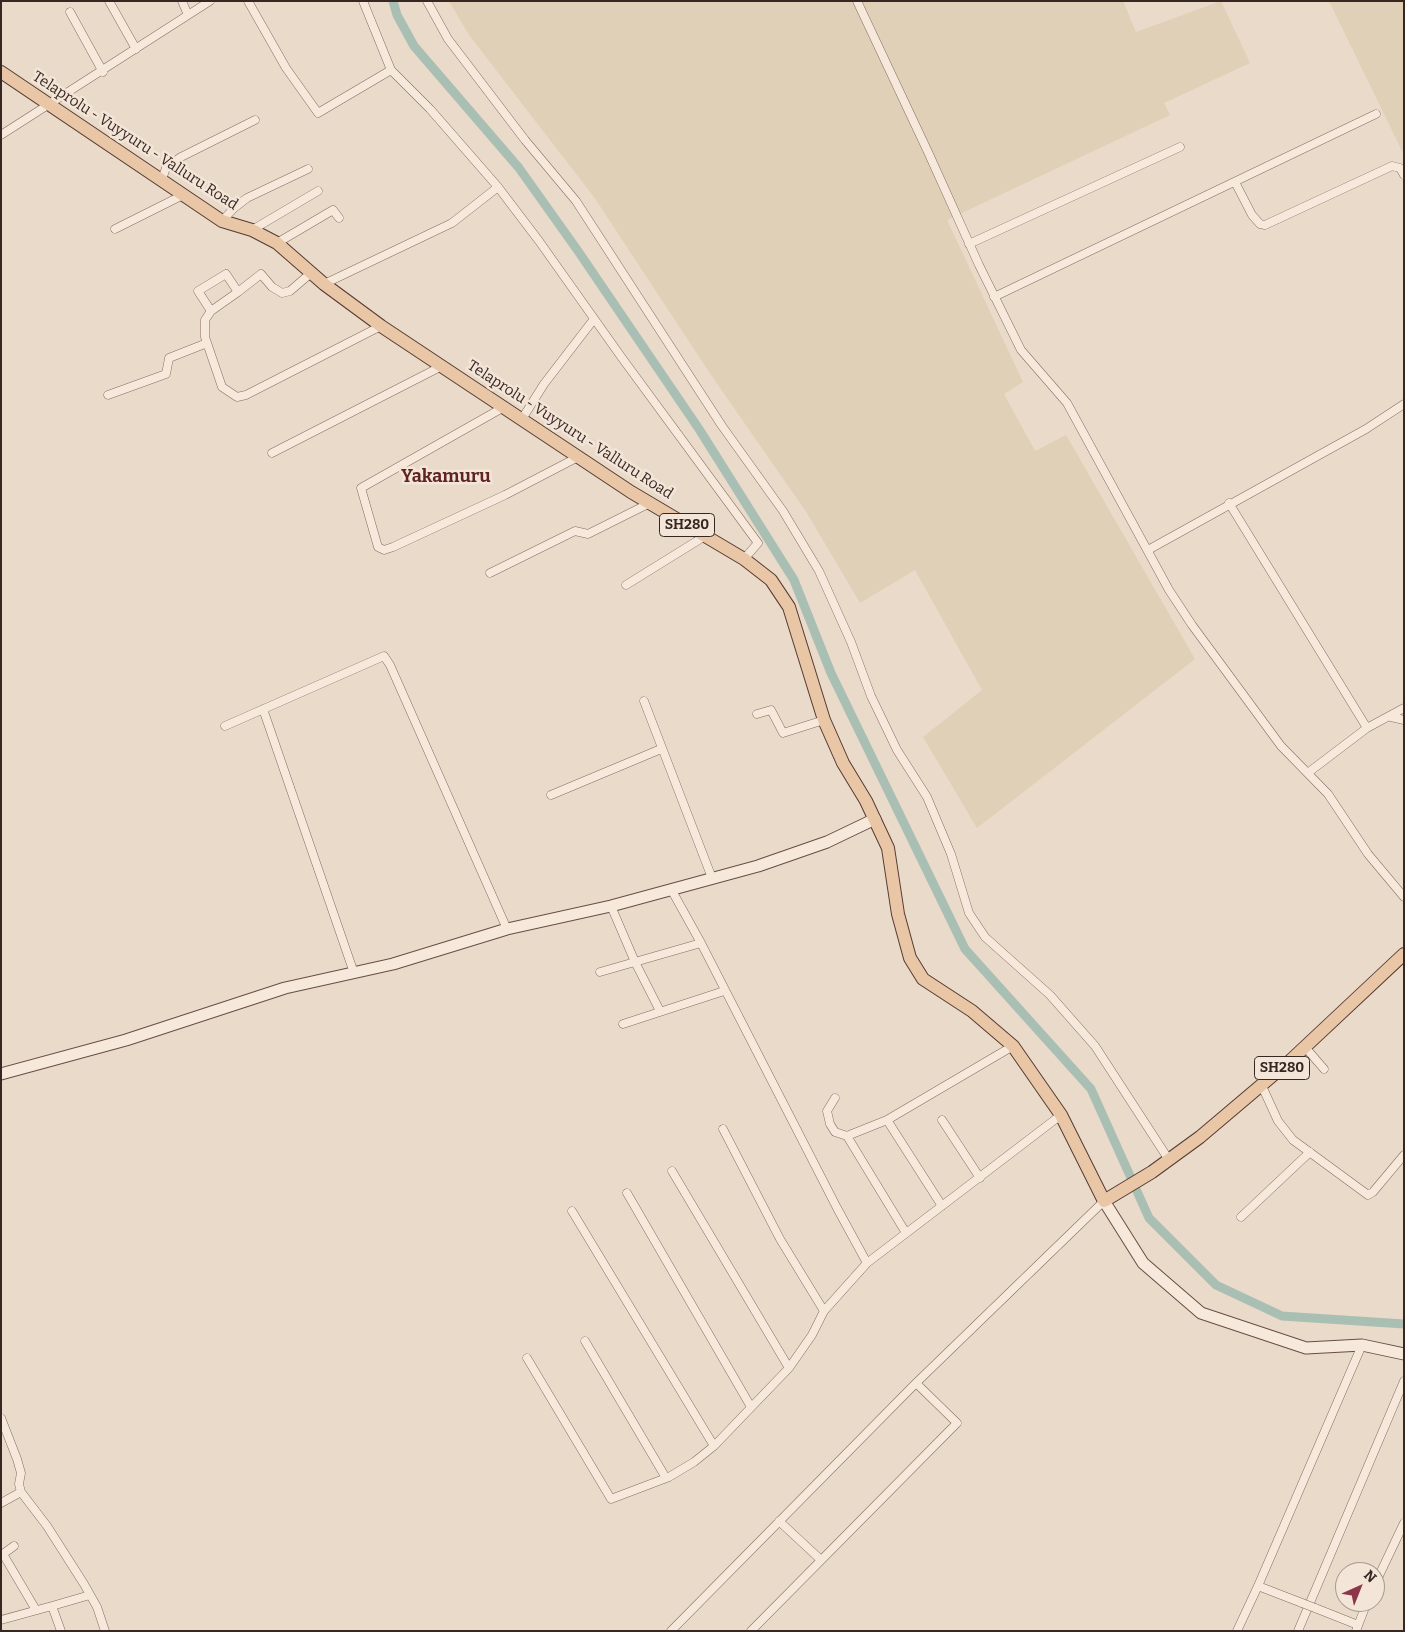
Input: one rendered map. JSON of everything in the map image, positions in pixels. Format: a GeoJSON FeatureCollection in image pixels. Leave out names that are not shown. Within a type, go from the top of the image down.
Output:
{"type":"FeatureCollection","features":[{"type":"Feature","properties":{"kind":"main road","name":"Telaprolu - Vuyyuru - Valluru Road"},"geometry":{"type":"LineString","coordinates":[[1,72],[222,221],[252,230],[277,243],[311,274],[381,326],[578,457],[744,559],[771,580],[789,607],[824,720],[843,763],[875,819],[888,848],[898,914],[910,958],[923,978],[972,1011],[1013,1046],[1061,1114],[1104,1201]]}},
{"type":"Feature","properties":{"kind":"main road"},"geometry":{"type":"LineString","coordinates":[[1,1074],[126,1040],[285,988],[393,964],[506,929],[611,906],[790,856],[875,819]]}},
{"type":"Feature","properties":{"kind":"main road","name":"SH280"},"geometry":{"type":"LineString","coordinates":[[1104,1201],[1152,1172],[1200,1137],[1275,1074],[1404,954]]}},
{"type":"Feature","properties":{"kind":"main road"},"geometry":{"type":"LineString","coordinates":[[1104,1201],[1143,1263],[1201,1313],[1306,1348],[1362,1345],[1404,1354]]}},
{"type":"Feature","properties":{"kind":"street"},"geometry":{"type":"LineString","coordinates":[[110,1],[136,49]]}},
{"type":"Feature","properties":{"kind":"street"},"geometry":{"type":"LineString","coordinates":[[182,1],[188,15]]}},
{"type":"Feature","properties":{"kind":"street"},"geometry":{"type":"LineString","coordinates":[[1,135],[50,106],[210,1]]}},
{"type":"Feature","properties":{"kind":"street"},"geometry":{"type":"LineString","coordinates":[[248,1],[286,68],[318,114],[391,70]]}},
{"type":"Feature","properties":{"kind":"street"},"geometry":{"type":"LineString","coordinates":[[363,1],[391,70],[430,109],[498,187],[758,543],[744,559]]}},
{"type":"Feature","properties":{"kind":"street"},"geometry":{"type":"LineString","coordinates":[[427,1],[448,39],[524,140],[576,201],[722,426],[783,511],[819,571],[851,642],[875,704],[897,750],[927,797],[951,854],[969,913],[974,921],[984,936],[1050,995],[1095,1046],[1169,1160]]}},
{"type":"Feature","properties":{"kind":"street"},"geometry":{"type":"LineString","coordinates":[[857,1],[969,244],[1021,350],[1067,403],[1174,597],[1237,687],[1281,746],[1309,772],[1328,794],[1368,854],[1404,897]]}},
{"type":"Feature","properties":{"kind":"street"},"geometry":{"type":"LineString","coordinates":[[70,12],[103,72]]}},
{"type":"Feature","properties":{"kind":"street"},"geometry":{"type":"LineString","coordinates":[[994,297],[1376,114]]}},
{"type":"Feature","properties":{"kind":"street"},"geometry":{"type":"LineString","coordinates":[[162,179],[166,168],[181,157],[255,120]]}},
{"type":"Feature","properties":{"kind":"street"},"geometry":{"type":"LineString","coordinates":[[969,244],[1180,147]]}},
{"type":"Feature","properties":{"kind":"street"},"geometry":{"type":"LineString","coordinates":[[1234,182],[1252,215],[1260,224],[1265,225],[1392,166],[1400,168],[1404,175]]}},
{"type":"Feature","properties":{"kind":"street"},"geometry":{"type":"LineString","coordinates":[[222,221],[247,198],[308,169]]}},
{"type":"Feature","properties":{"kind":"street"},"geometry":{"type":"LineString","coordinates":[[324,284],[452,223],[498,187]]}},
{"type":"Feature","properties":{"kind":"street"},"geometry":{"type":"LineString","coordinates":[[252,230],[318,191]]}},
{"type":"Feature","properties":{"kind":"street"},"geometry":{"type":"LineString","coordinates":[[115,228],[183,195]]}},
{"type":"Feature","properties":{"kind":"street"},"geometry":{"type":"LineString","coordinates":[[277,243],[333,210],[339,218]]}},
{"type":"Feature","properties":{"kind":"street"},"geometry":{"type":"LineString","coordinates":[[211,311],[198,291],[226,274],[238,292]]}},
{"type":"Feature","properties":{"kind":"street"},"geometry":{"type":"LineString","coordinates":[[311,274],[290,291],[282,293],[272,287],[261,274],[211,311],[205,320],[207,343],[222,387],[237,397],[260,389],[381,326]]}},
{"type":"Feature","properties":{"kind":"street"},"geometry":{"type":"LineString","coordinates":[[522,419],[544,384],[594,319]]}},
{"type":"Feature","properties":{"kind":"street"},"geometry":{"type":"LineString","coordinates":[[108,395],[166,374],[169,358],[207,343]]}},
{"type":"Feature","properties":{"kind":"street"},"geometry":{"type":"LineString","coordinates":[[272,453],[442,366]]}},
{"type":"Feature","properties":{"kind":"street"},"geometry":{"type":"LineString","coordinates":[[1148,550],[1229,503],[1366,429],[1404,404]]}},
{"type":"Feature","properties":{"kind":"street"},"geometry":{"type":"LineString","coordinates":[[504,407],[361,488],[378,547],[384,550],[393,548],[505,495],[578,457]]}},
{"type":"Feature","properties":{"kind":"street"},"geometry":{"type":"LineString","coordinates":[[490,573],[575,531],[588,534],[650,503]]}},
{"type":"Feature","properties":{"kind":"street"},"geometry":{"type":"LineString","coordinates":[[1229,503],[1367,728]]}},
{"type":"Feature","properties":{"kind":"street"},"geometry":{"type":"LineString","coordinates":[[626,585],[705,536]]}},
{"type":"Feature","properties":{"kind":"street"},"geometry":{"type":"LineString","coordinates":[[225,726],[384,656],[390,665],[506,929]]}},
{"type":"Feature","properties":{"kind":"street"},"geometry":{"type":"LineString","coordinates":[[644,701],[712,878]]}},
{"type":"Feature","properties":{"kind":"street"},"geometry":{"type":"LineString","coordinates":[[1309,772],[1367,728],[1391,717],[1404,708]]}},
{"type":"Feature","properties":{"kind":"street"},"geometry":{"type":"LineString","coordinates":[[263,709],[354,973]]}},
{"type":"Feature","properties":{"kind":"street"},"geometry":{"type":"LineString","coordinates":[[757,714],[771,710],[783,732],[824,720]]}},
{"type":"Feature","properties":{"kind":"street"},"geometry":{"type":"LineString","coordinates":[[1391,717],[1404,720]]}},
{"type":"Feature","properties":{"kind":"street"},"geometry":{"type":"LineString","coordinates":[[551,796],[661,749]]}},
{"type":"Feature","properties":{"kind":"street"},"geometry":{"type":"LineString","coordinates":[[671,889],[701,943],[867,1263]]}},
{"type":"Feature","properties":{"kind":"street"},"geometry":{"type":"LineString","coordinates":[[611,906],[635,962],[660,1011]]}},
{"type":"Feature","properties":{"kind":"street"},"geometry":{"type":"LineString","coordinates":[[600,972],[701,943]]}},
{"type":"Feature","properties":{"kind":"street"},"geometry":{"type":"LineString","coordinates":[[623,1024],[724,990]]}},
{"type":"Feature","properties":{"kind":"street"},"geometry":{"type":"LineString","coordinates":[[835,1098],[828,1110],[830,1124],[834,1132],[847,1136],[887,1120],[1013,1046]]}},
{"type":"Feature","properties":{"kind":"street"},"geometry":{"type":"LineString","coordinates":[[1305,1047],[1324,1068]]}},
{"type":"Feature","properties":{"kind":"street"},"geometry":{"type":"LineString","coordinates":[[1261,1084],[1278,1121],[1293,1140],[1368,1195],[1373,1192],[1404,1155]]}},
{"type":"Feature","properties":{"kind":"street"},"geometry":{"type":"LineString","coordinates":[[527,1358],[611,1499],[666,1478],[694,1462],[714,1446],[789,1368],[812,1335],[824,1311],[867,1263],[1061,1114]]}},
{"type":"Feature","properties":{"kind":"street"},"geometry":{"type":"LineString","coordinates":[[887,1120],[942,1206]]}},
{"type":"Feature","properties":{"kind":"street"},"geometry":{"type":"LineString","coordinates":[[942,1120],[980,1178]]}},
{"type":"Feature","properties":{"kind":"street"},"geometry":{"type":"LineString","coordinates":[[723,1129],[780,1239],[824,1311]]}},
{"type":"Feature","properties":{"kind":"street"},"geometry":{"type":"LineString","coordinates":[[847,1136],[906,1232]]}},
{"type":"Feature","properties":{"kind":"street"},"geometry":{"type":"LineString","coordinates":[[1241,1217],[1310,1152]]}},
{"type":"Feature","properties":{"kind":"street"},"geometry":{"type":"LineString","coordinates":[[672,1171],[789,1368]]}},
{"type":"Feature","properties":{"kind":"street"},"geometry":{"type":"LineString","coordinates":[[627,1193],[751,1407]]}},
{"type":"Feature","properties":{"kind":"street"},"geometry":{"type":"LineString","coordinates":[[671,1631],[916,1382],[1104,1201]]}},
{"type":"Feature","properties":{"kind":"street"},"geometry":{"type":"LineString","coordinates":[[572,1211],[714,1446]]}},
{"type":"Feature","properties":{"kind":"street"},"geometry":{"type":"LineString","coordinates":[[585,1341],[666,1478]]}},
{"type":"Feature","properties":{"kind":"street"},"geometry":{"type":"LineString","coordinates":[[1237,1631],[1362,1345]]}},
{"type":"Feature","properties":{"kind":"street"},"geometry":{"type":"LineString","coordinates":[[1298,1631],[1404,1381]]}},
{"type":"Feature","properties":{"kind":"street"},"geometry":{"type":"LineString","coordinates":[[751,1631],[957,1423],[916,1382]]}},
{"type":"Feature","properties":{"kind":"street"},"geometry":{"type":"LineString","coordinates":[[1,1418],[21,1473],[19,1484],[21,1492],[47,1526],[90,1594],[105,1631]]}},
{"type":"Feature","properties":{"kind":"street"},"geometry":{"type":"LineString","coordinates":[[1,1503],[21,1492]]}},
{"type":"Feature","properties":{"kind":"street"},"geometry":{"type":"LineString","coordinates":[[779,1521],[821,1560]]}},
{"type":"Feature","properties":{"kind":"street"},"geometry":{"type":"LineString","coordinates":[[1385,1563],[1404,1523]]}},
{"type":"Feature","properties":{"kind":"street"},"geometry":{"type":"LineString","coordinates":[[14,1546],[2,1552],[36,1610]]}},
{"type":"Feature","properties":{"kind":"street"},"geometry":{"type":"LineString","coordinates":[[1258,1586],[1315,1608],[1357,1628],[1363,1612]]}},
{"type":"Feature","properties":{"kind":"street"},"geometry":{"type":"LineString","coordinates":[[1,1620],[90,1594]]}},
{"type":"Feature","properties":{"kind":"street"},"geometry":{"type":"LineString","coordinates":[[52,1606],[61,1631]]}},
{"type":"Feature","properties":{"kind":"shaded area"},"geometry":{"type":"Polygon","coordinates":[[[449,1],[1123,1],[1136,32],[1221,1],[1250,63],[1164,103],[1170,115],[947,220],[1023,382],[1004,394],[1035,451],[1066,435],[1195,659],[977,828],[923,737],[982,690],[915,570],[860,603],[807,513],[711,375],[594,197],[469,35],[449,1]]]}},
{"type":"Feature","properties":{"kind":"shaded area"},"geometry":{"type":"Polygon","coordinates":[[[1329,1],[1404,1],[1404,151],[1402,151],[1329,1]]]}},
{"type":"Feature","properties":{"kind":"waterway"},"geometry":{"type":"LineString","coordinates":[[393,1],[397,15],[414,46],[519,168],[578,251],[699,429],[794,580],[831,673],[965,949],[1091,1089],[1149,1218],[1216,1285],[1282,1316],[1404,1324]]}},
{"type":"Feature","properties":{"kind":"district","name":"Yakamuru"},"geometry":{"type":"Point","coordinates":[446,477]}}]}
